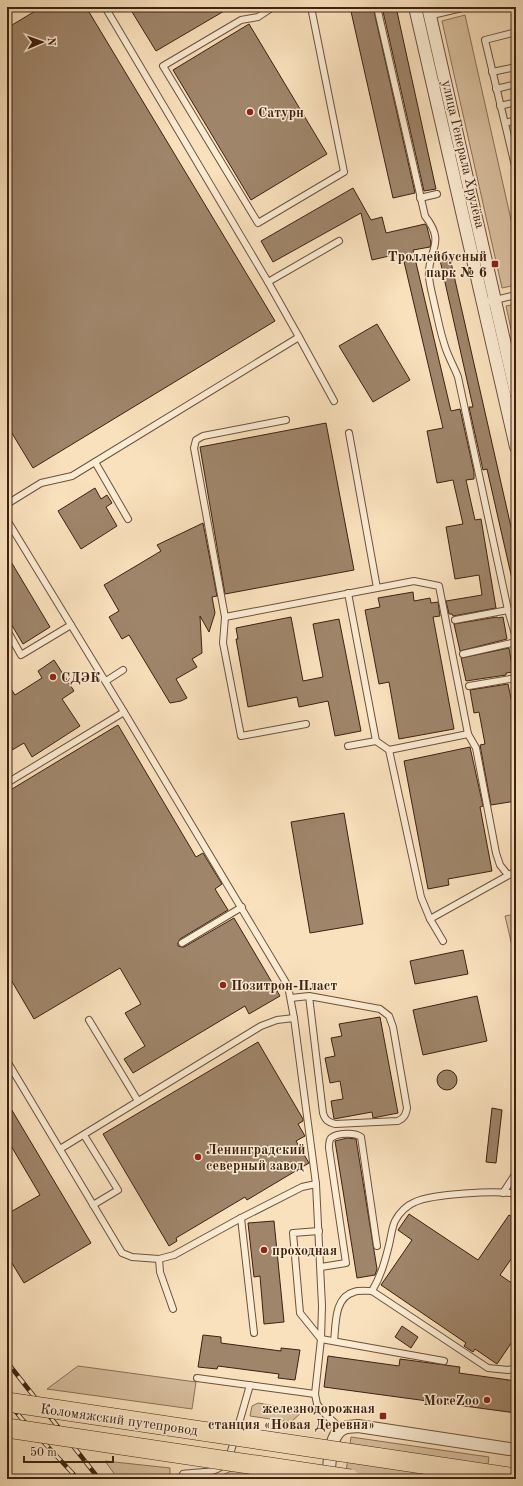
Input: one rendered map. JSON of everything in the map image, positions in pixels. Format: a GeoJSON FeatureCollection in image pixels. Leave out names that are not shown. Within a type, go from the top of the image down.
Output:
{"type":"FeatureCollection","features":[{"type":"Feature","properties":{"kind":"main road","name":"Коломяжский путепровод"},"geometry":{"type":"LineString","coordinates":[[7,1402],[516,1478]]}},
{"type":"Feature","properties":{"kind":"main road","name":"Коломяжский путепровод"},"geometry":{"type":"LineString","coordinates":[[7,1428],[350,1479]]}},
{"type":"Feature","properties":{"kind":"street","name":"улица Генерала Хрулёва"},"geometry":{"type":"LineString","coordinates":[[429,11],[469,186],[516,448]]}},
{"type":"Feature","properties":{"kind":"street","name":"улица Генерала Хрулёва"},"geometry":{"type":"LineString","coordinates":[[416,13],[457,189],[516,393]]}},
{"type":"Feature","properties":{"kind":"street"},"geometry":{"type":"LineString","coordinates":[[328,1479],[333,1441],[336,1434],[341,1429],[348,1427],[358,1426],[516,1450]]}},
{"type":"Feature","properties":{"kind":"lane"},"geometry":{"type":"LineString","coordinates":[[7,10],[11,7]]}},
{"type":"Feature","properties":{"kind":"lane"},"geometry":{"type":"LineString","coordinates":[[105,7],[268,282],[334,401]]}},
{"type":"Feature","properties":{"kind":"lane"},"geometry":{"type":"LineString","coordinates":[[273,7],[258,16],[241,20],[163,66],[258,223],[344,172],[311,7]]}},
{"type":"Feature","properties":{"kind":"lane"},"geometry":{"type":"LineString","coordinates":[[377,7],[420,198],[425,216],[433,229],[435,237],[435,246],[429,265],[431,290],[444,344],[458,377],[508,610],[516,638]]}},
{"type":"Feature","properties":{"kind":"lane"},"geometry":{"type":"LineString","coordinates":[[416,13],[466,7]]}},
{"type":"Feature","properties":{"kind":"lane"},"geometry":{"type":"LineString","coordinates":[[516,32],[484,40],[508,139],[514,156],[516,170]]}},
{"type":"Feature","properties":{"kind":"lane"},"geometry":{"type":"LineString","coordinates":[[492,72],[516,66]]}},
{"type":"Feature","properties":{"kind":"lane"},"geometry":{"type":"LineString","coordinates":[[496,89],[516,84]]}},
{"type":"Feature","properties":{"kind":"lane"},"geometry":{"type":"LineString","coordinates":[[500,106],[516,102]]}},
{"type":"Feature","properties":{"kind":"lane"},"geometry":{"type":"LineString","coordinates":[[504,123],[516,120]]}},
{"type":"Feature","properties":{"kind":"lane"},"geometry":{"type":"LineString","coordinates":[[508,139],[516,138]]}},
{"type":"Feature","properties":{"kind":"lane"},"geometry":{"type":"LineString","coordinates":[[457,189],[469,186]]}},
{"type":"Feature","properties":{"kind":"lane"},"geometry":{"type":"LineString","coordinates":[[420,198],[437,194]]}},
{"type":"Feature","properties":{"kind":"lane"},"geometry":{"type":"LineString","coordinates":[[268,282],[339,241]]}},
{"type":"Feature","properties":{"kind":"lane"},"geometry":{"type":"LineString","coordinates":[[489,302],[516,295]]}},
{"type":"Feature","properties":{"kind":"lane"},"geometry":{"type":"LineString","coordinates":[[7,504],[40,483],[72,476],[299,337]]}},
{"type":"Feature","properties":{"kind":"lane"},"geometry":{"type":"LineString","coordinates":[[286,420],[203,436],[196,440],[194,448],[225,617],[223,643],[240,736],[306,724]]}},
{"type":"Feature","properties":{"kind":"lane"},"geometry":{"type":"LineString","coordinates":[[349,433],[377,588]]}},
{"type":"Feature","properties":{"kind":"lane"},"geometry":{"type":"LineString","coordinates":[[95,462],[128,519]]}},
{"type":"Feature","properties":{"kind":"lane"},"geometry":{"type":"LineString","coordinates":[[7,520],[106,681],[288,986],[294,1018],[316,1184],[322,1306],[321,1339],[315,1394],[317,1404],[323,1412],[341,1429]]}},
{"type":"Feature","properties":{"kind":"lane"},"geometry":{"type":"LineString","coordinates":[[225,617],[414,580],[439,586],[468,734],[476,748],[496,852],[500,865],[508,875]]}},
{"type":"Feature","properties":{"kind":"lane"},"geometry":{"type":"LineString","coordinates":[[348,593],[376,741],[389,750],[421,897],[430,919],[443,941]]}},
{"type":"Feature","properties":{"kind":"lane"},"geometry":{"type":"LineString","coordinates":[[455,620],[508,610]]}},
{"type":"Feature","properties":{"kind":"lane"},"geometry":{"type":"LineString","coordinates":[[7,630],[21,656],[71,625]]}},
{"type":"Feature","properties":{"kind":"lane"},"geometry":{"type":"LineString","coordinates":[[463,654],[516,642]]}},
{"type":"Feature","properties":{"kind":"lane"},"geometry":{"type":"LineString","coordinates":[[106,681],[123,670]]}},
{"type":"Feature","properties":{"kind":"lane"},"geometry":{"type":"LineString","coordinates":[[470,686],[516,678]]}},
{"type":"Feature","properties":{"kind":"lane"},"geometry":{"type":"LineString","coordinates":[[7,783],[124,712]]}},
{"type":"Feature","properties":{"kind":"lane"},"geometry":{"type":"LineString","coordinates":[[389,750],[468,734]]}},
{"type":"Feature","properties":{"kind":"lane"},"geometry":{"type":"LineString","coordinates":[[348,746],[376,741]]}},
{"type":"Feature","properties":{"kind":"lane"},"geometry":{"type":"LineString","coordinates":[[430,919],[516,871]]}},
{"type":"Feature","properties":{"kind":"lane"},"geometry":{"type":"LineString","coordinates":[[182,943],[242,907]]}},
{"type":"Feature","properties":{"kind":"lane"},"geometry":{"type":"LineString","coordinates":[[291,998],[310,996],[380,1009],[388,1016],[393,1028],[407,1108],[403,1118],[398,1121],[335,1124],[325,1118],[323,1113],[310,996]]}},
{"type":"Feature","properties":{"kind":"lane"},"geometry":{"type":"LineString","coordinates":[[60,1149],[261,1026],[277,1020],[294,1018]]}},
{"type":"Feature","properties":{"kind":"lane"},"geometry":{"type":"LineString","coordinates":[[89,1020],[138,1101]]}},
{"type":"Feature","properties":{"kind":"lane"},"geometry":{"type":"LineString","coordinates":[[7,1061],[122,1253],[132,1258],[159,1258],[174,1255],[241,1218],[302,1188],[316,1184]]}},
{"type":"Feature","properties":{"kind":"lane"},"geometry":{"type":"LineString","coordinates":[[321,1266],[346,1263],[329,1148],[329,1142],[335,1136],[353,1133],[360,1137],[378,1246]]}},
{"type":"Feature","properties":{"kind":"lane"},"geometry":{"type":"LineString","coordinates":[[84,1135],[118,1190],[93,1205]]}},
{"type":"Feature","properties":{"kind":"lane"},"geometry":{"type":"LineString","coordinates":[[503,1192],[516,1173]]}},
{"type":"Feature","properties":{"kind":"lane"},"geometry":{"type":"LineString","coordinates":[[372,1291],[380,1277],[394,1222],[403,1210],[414,1202],[432,1198],[503,1192],[516,1194]]}},
{"type":"Feature","properties":{"kind":"lane"},"geometry":{"type":"LineString","coordinates":[[241,1218],[254,1333]]}},
{"type":"Feature","properties":{"kind":"lane"},"geometry":{"type":"LineString","coordinates":[[319,1231],[293,1233],[300,1313],[321,1339],[444,1361]]}},
{"type":"Feature","properties":{"kind":"lane"},"geometry":{"type":"LineString","coordinates":[[159,1258],[160,1272],[173,1309]]}},
{"type":"Feature","properties":{"kind":"lane"},"geometry":{"type":"LineString","coordinates":[[334,1341],[339,1305],[343,1298],[348,1293],[356,1291],[372,1291],[488,1368],[508,1370],[516,1368]]}},
{"type":"Feature","properties":{"kind":"lane"},"geometry":{"type":"LineString","coordinates":[[197,1378],[315,1394]]}},
{"type":"Feature","properties":{"kind":"lane"},"geometry":{"type":"LineString","coordinates":[[181,1479],[183,1474],[214,1471],[224,1466],[229,1458],[250,1385]]}},
{"type":"Feature","properties":{"kind":"lane"},"geometry":{"type":"LineString","coordinates":[[7,1467],[7,1474]]}},
{"type":"Feature","properties":{"kind":"shaded area"},"geometry":{"type":"Polygon","coordinates":[[[465,15],[516,242],[516,285],[502,288],[442,21],[465,15]]]}},
{"type":"Feature","properties":{"kind":"shaded area"},"geometry":{"type":"Polygon","coordinates":[[[516,304],[516,352],[506,306],[516,304]]]}},
{"type":"Feature","properties":{"kind":"shaded area"},"geometry":{"type":"Polygon","coordinates":[[[516,914],[516,963],[505,916],[516,914]]]}},
{"type":"Feature","properties":{"kind":"shaded area"},"geometry":{"type":"Polygon","coordinates":[[[78,1366],[196,1382],[192,1409],[47,1389],[78,1366]]]}},
{"type":"Feature","properties":{"kind":"shaded area"},"geometry":{"type":"Polygon","coordinates":[[[258,1403],[302,1412],[291,1422],[250,1416],[252,1406],[258,1403]]]}},
{"type":"Feature","properties":{"kind":"shaded area"},"geometry":{"type":"Polygon","coordinates":[[[351,1437],[489,1457],[486,1479],[345,1479],[351,1437]]]}},
{"type":"Feature","properties":{"kind":"shaded area"},"geometry":{"type":"Polygon","coordinates":[[[105,1461],[170,1468],[170,1479],[118,1479],[105,1461]]]}},
{"type":"Feature","properties":{"kind":"shaded area"},"geometry":{"type":"Polygon","coordinates":[[[242,1466],[310,1479],[202,1479],[220,1476],[242,1466]]]}},
{"type":"Feature","properties":{"kind":"building"},"geometry":{"type":"Polygon","coordinates":[[[42,7],[86,7],[275,321],[33,468],[7,425],[7,28],[42,7]]]}},
{"type":"Feature","properties":{"kind":"building"},"geometry":{"type":"Polygon","coordinates":[[[129,7],[231,7],[156,51],[129,7]]]}},
{"type":"Feature","properties":{"kind":"building"},"geometry":{"type":"Polygon","coordinates":[[[350,7],[373,7],[415,193],[393,198],[350,7]]]}},
{"type":"Feature","properties":{"kind":"building"},"geometry":{"type":"Polygon","coordinates":[[[382,7],[396,7],[436,189],[424,191],[382,7]]]}},
{"type":"Feature","properties":{"kind":"building","name":"Сатурн"},"geometry":{"type":"Polygon","coordinates":[[[249,24],[327,154],[251,200],[173,70],[249,24]]]}},
{"type":"Feature","properties":{"kind":"building"},"geometry":{"type":"Polygon","coordinates":[[[353,188],[371,220],[382,217],[386,233],[425,224],[427,227],[431,243],[430,247],[413,250],[451,411],[460,409],[474,472],[474,479],[466,480],[475,520],[481,519],[496,608],[453,616],[452,614],[449,614],[446,601],[482,595],[479,575],[455,579],[446,527],[463,524],[453,480],[437,483],[427,431],[443,428],[402,253],[372,260],[361,213],[273,262],[261,241],[353,188]]]}},
{"type":"Feature","properties":{"kind":"building"},"geometry":{"type":"Polygon","coordinates":[[[450,258],[516,549],[516,579],[512,579],[487,469],[483,470],[469,407],[473,407],[440,260],[450,258]]]}},
{"type":"Feature","properties":{"kind":"building"},"geometry":{"type":"Polygon","coordinates":[[[377,324],[410,380],[373,402],[339,346],[377,324]]]}},
{"type":"Feature","properties":{"kind":"building"},"geometry":{"type":"Polygon","coordinates":[[[326,423],[354,570],[225,594],[200,447],[326,423]]]}},
{"type":"Feature","properties":{"kind":"building"},"geometry":{"type":"Polygon","coordinates":[[[95,488],[101,499],[107,495],[112,503],[106,507],[117,526],[81,549],[58,511],[95,488]]]}},
{"type":"Feature","properties":{"kind":"building"},"geometry":{"type":"Polygon","coordinates":[[[203,523],[217,596],[212,597],[215,613],[209,632],[200,616],[202,653],[192,659],[197,667],[176,679],[187,698],[170,703],[129,635],[122,639],[109,617],[119,611],[104,585],[161,551],[157,545],[203,523]]]}},
{"type":"Feature","properties":{"kind":"building"},"geometry":{"type":"Polygon","coordinates":[[[7,555],[50,627],[23,644],[7,617],[7,555]]]}},
{"type":"Feature","properties":{"kind":"building"},"geometry":{"type":"Polygon","coordinates":[[[413,592],[414,601],[430,598],[431,603],[438,602],[440,616],[433,617],[454,729],[399,739],[389,682],[379,684],[365,610],[380,607],[378,598],[413,592]]]}},
{"type":"Feature","properties":{"kind":"building"},"geometry":{"type":"Polygon","coordinates":[[[291,617],[303,681],[323,677],[313,624],[339,619],[361,731],[335,736],[328,701],[299,707],[297,697],[248,707],[236,639],[238,639],[236,628],[291,617]]]}},
{"type":"Feature","properties":{"kind":"building"},"geometry":{"type":"Polygon","coordinates":[[[503,617],[507,639],[460,651],[454,624],[503,617]]]}},
{"type":"Feature","properties":{"kind":"building"},"geometry":{"type":"Polygon","coordinates":[[[509,648],[513,672],[506,673],[506,675],[466,681],[461,658],[509,648]]]}},
{"type":"Feature","properties":{"kind":"building"},"geometry":{"type":"Polygon","coordinates":[[[54,660],[74,691],[62,699],[80,726],[32,757],[24,743],[7,753],[7,683],[15,695],[42,678],[38,671],[54,660]]]}},
{"type":"Feature","properties":{"kind":"building"},"geometry":{"type":"Polygon","coordinates":[[[508,684],[516,717],[516,801],[491,805],[480,745],[485,744],[479,712],[474,713],[470,690],[508,684]]]}},
{"type":"Feature","properties":{"kind":"building"},"geometry":{"type":"Polygon","coordinates":[[[118,725],[196,857],[203,853],[222,884],[215,889],[228,910],[180,939],[178,946],[184,947],[234,918],[280,996],[249,1014],[245,1006],[133,1073],[124,1059],[145,1046],[125,1013],[141,1004],[120,968],[34,1019],[7,973],[7,792],[118,725]]]}},
{"type":"Feature","properties":{"kind":"building"},"geometry":{"type":"Polygon","coordinates":[[[470,747],[483,806],[480,807],[492,871],[448,879],[449,885],[428,889],[404,761],[470,747]]]}},
{"type":"Feature","properties":{"kind":"building"},"geometry":{"type":"Polygon","coordinates":[[[344,813],[363,924],[310,933],[291,822],[344,813]]]}},
{"type":"Feature","properties":{"kind":"building"},"geometry":{"type":"Polygon","coordinates":[[[463,950],[468,974],[415,984],[410,961],[463,950]]]}},
{"type":"Feature","properties":{"kind":"building"},"geometry":{"type":"Polygon","coordinates":[[[477,996],[487,1041],[423,1055],[413,1010],[477,996]]]}},
{"type":"Feature","properties":{"kind":"building"},"geometry":{"type":"Polygon","coordinates":[[[380,1017],[398,1113],[373,1118],[372,1112],[334,1119],[331,1101],[343,1099],[340,1081],[330,1083],[325,1058],[335,1056],[331,1038],[342,1036],[339,1024],[380,1017]]]}},
{"type":"Feature","properties":{"kind":"building"},"geometry":{"type":"Polygon","coordinates":[[[258,1042],[303,1119],[303,1121],[298,1124],[305,1136],[296,1141],[309,1163],[247,1200],[245,1197],[176,1238],[177,1241],[169,1246],[103,1134],[258,1042]]]}},
{"type":"Feature","properties":{"kind":"building"},"geometry":{"type":"Polygon","coordinates":[[[447,1070],[454,1073],[457,1080],[454,1087],[447,1090],[440,1087],[437,1080],[440,1073],[447,1070]]]}},
{"type":"Feature","properties":{"kind":"building"},"geometry":{"type":"Polygon","coordinates":[[[7,1102],[91,1243],[24,1283],[7,1255],[7,1214],[40,1195],[7,1139],[7,1102]]]}},
{"type":"Feature","properties":{"kind":"building"},"geometry":{"type":"Polygon","coordinates":[[[492,1108],[502,1110],[496,1163],[486,1162],[492,1108]]]}},
{"type":"Feature","properties":{"kind":"building"},"geometry":{"type":"Polygon","coordinates":[[[347,1138],[356,1139],[377,1269],[375,1275],[357,1278],[335,1141],[347,1138]]]}},
{"type":"Feature","properties":{"kind":"building"},"geometry":{"type":"Polygon","coordinates":[[[409,1214],[478,1260],[509,1215],[516,1219],[516,1252],[500,1275],[516,1286],[516,1336],[497,1364],[475,1349],[473,1352],[464,1346],[466,1343],[381,1285],[412,1240],[398,1230],[409,1214]]]}},
{"type":"Feature","properties":{"kind":"building","name":"проходная"},"geometry":{"type":"Polygon","coordinates":[[[274,1221],[284,1322],[264,1324],[260,1276],[254,1277],[248,1223],[274,1221]]]}},
{"type":"Feature","properties":{"kind":"building"},"geometry":{"type":"Polygon","coordinates":[[[402,1326],[418,1337],[411,1348],[395,1337],[402,1326]]]}},
{"type":"Feature","properties":{"kind":"building"},"geometry":{"type":"Polygon","coordinates":[[[203,1335],[221,1337],[221,1343],[281,1351],[281,1348],[300,1350],[295,1380],[278,1378],[279,1374],[218,1366],[217,1369],[198,1367],[203,1335]]]}},
{"type":"Feature","properties":{"kind":"building"},"geometry":{"type":"Polygon","coordinates":[[[328,1356],[399,1366],[400,1359],[460,1367],[459,1373],[516,1381],[516,1413],[324,1387],[328,1356]]]}},
{"type":"Feature","properties":{"kind":"railway"},"geometry":{"type":"LineString","coordinates":[[7,1362],[99,1479]]}},
{"type":"Feature","properties":{"kind":"railway"},"geometry":{"type":"LineString","coordinates":[[7,1400],[21,1418],[78,1479]]}},
{"type":"Feature","properties":{"kind":"place","name":"Сатурн"},"geometry":{"type":"Point","coordinates":[250,112]}},
{"type":"Feature","properties":{"kind":"place","name":"Троллейбусный парк № 6"},"geometry":{"type":"Point","coordinates":[495,264]}},
{"type":"Feature","properties":{"kind":"place","name":"СДЭК"},"geometry":{"type":"Point","coordinates":[53,677]}},
{"type":"Feature","properties":{"kind":"place","name":"Позитрон-Пласт"},"geometry":{"type":"Point","coordinates":[223,985]}},
{"type":"Feature","properties":{"kind":"place","name":"Ленинградский северный завод"},"geometry":{"type":"Point","coordinates":[198,1157]}},
{"type":"Feature","properties":{"kind":"place","name":"проходная"},"geometry":{"type":"Point","coordinates":[264,1250]}},
{"type":"Feature","properties":{"kind":"place","name":"MoreZoo"},"geometry":{"type":"Point","coordinates":[487,1400]}},
{"type":"Feature","properties":{"kind":"place","name":"железнодорожная станция «Новая Деревня»"},"geometry":{"type":"Point","coordinates":[383,1416]}}]}
